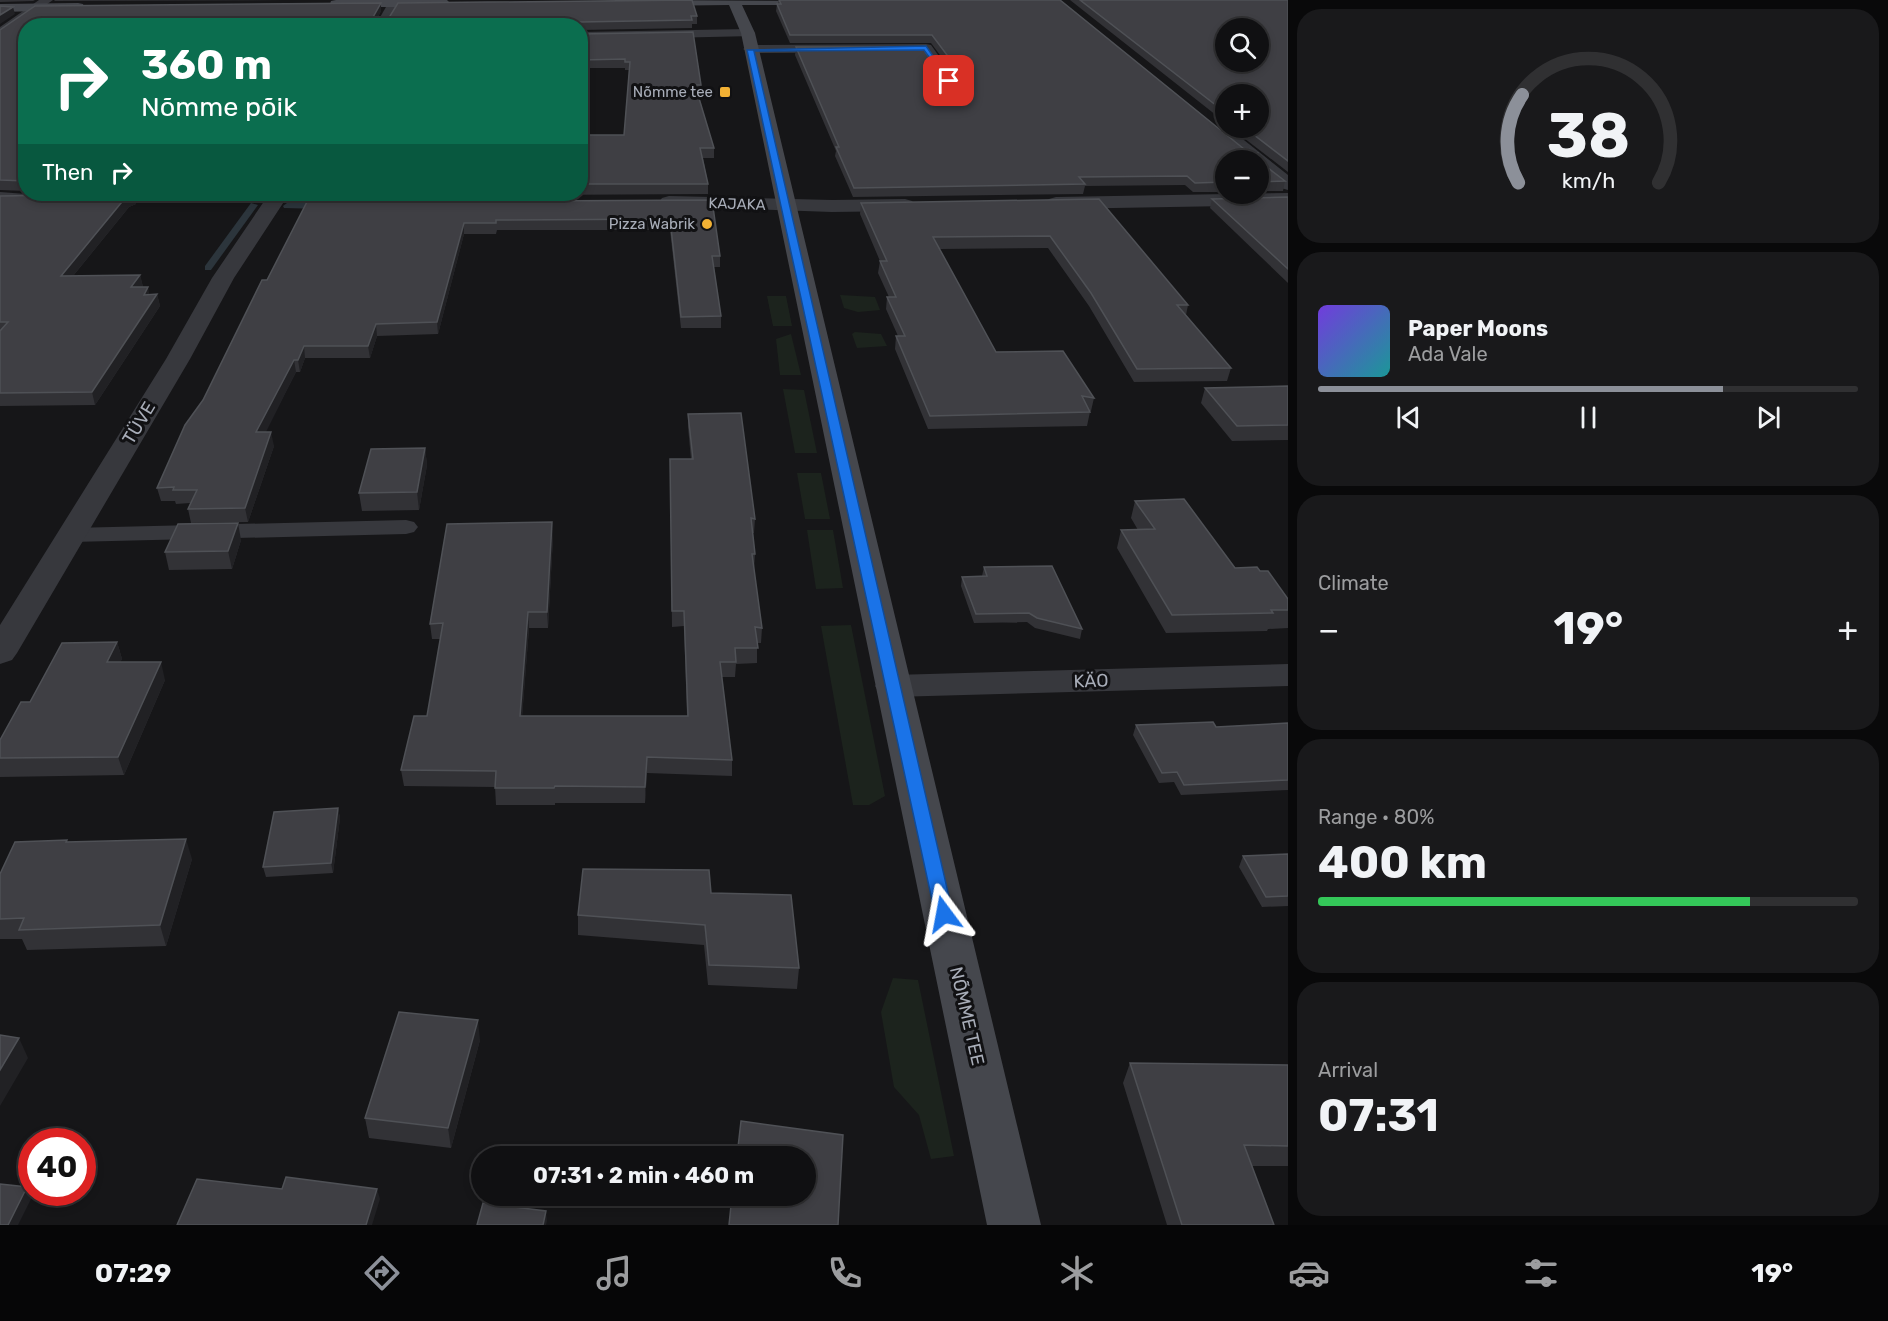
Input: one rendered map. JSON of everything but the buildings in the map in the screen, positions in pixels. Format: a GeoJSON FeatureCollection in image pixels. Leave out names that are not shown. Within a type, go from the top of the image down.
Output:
{"type":"FeatureCollection","features":[{"type":"Feature","properties":{"kind":"street","name":"NÕMME TEE"},"geometry":{"type":"LineString","coordinates":[[733,1],[749,41],[1014,1225]]}},
{"type":"Feature","properties":{"kind":"street"},"geometry":{"type":"LineString","coordinates":[[639,2],[834,1]]}},
{"type":"Feature","properties":{"kind":"street"},"geometry":{"type":"LineString","coordinates":[[386,18],[395,2]]}},
{"type":"Feature","properties":{"kind":"street"},"geometry":{"type":"LineString","coordinates":[[322,4],[462,3]]}},
{"type":"Feature","properties":{"kind":"street"},"geometry":{"type":"LineString","coordinates":[[0,8],[41,4],[96,7]]}},
{"type":"Feature","properties":{"kind":"street"},"geometry":{"type":"LineString","coordinates":[[21,18],[41,4]]}},
{"type":"Feature","properties":{"kind":"street"},"geometry":{"type":"LineString","coordinates":[[0,33],[18,20]]}},
{"type":"Feature","properties":{"kind":"street"},"geometry":{"type":"LineString","coordinates":[[588,36],[926,48],[960,97]]}},
{"type":"Feature","properties":{"kind":"street"},"geometry":{"type":"LineString","coordinates":[[1231,138],[1288,184]]}},
{"type":"Feature","properties":{"kind":"street"},"geometry":{"type":"LineString","coordinates":[[0,198],[18,198]]}},
{"type":"Feature","properties":{"kind":"street"},"geometry":{"type":"LineString","coordinates":[[1034,203],[1288,199]]}},
{"type":"Feature","properties":{"kind":"street","name":"TÜVE"},"geometry":{"type":"LineString","coordinates":[[0,653],[178,359],[223,278],[274,201]]}},
{"type":"Feature","properties":{"kind":"street"},"geometry":{"type":"LineString","coordinates":[[526,201],[526,203],[589,203]]}},
{"type":"Feature","properties":{"kind":"street","name":"KAJAKA"},"geometry":{"type":"LineString","coordinates":[[654,202],[919,205]]}},
{"type":"Feature","properties":{"kind":"street","name":"KÄO"},"geometry":{"type":"LineString","coordinates":[[893,686],[1288,675]]}},
{"type":"Feature","properties":{"kind":"lane"},"geometry":{"type":"LineString","coordinates":[[71,535],[406,527]]}},
{"type":"Feature","properties":{"kind":"shaded area"},"geometry":{"type":"Polygon","coordinates":[[[840,295],[875,297],[880,310],[858,312],[844,308],[840,295]]]}},
{"type":"Feature","properties":{"kind":"shaded area"},"geometry":{"type":"Polygon","coordinates":[[[767,296],[786,296],[792,326],[773,326],[767,296]]]}},
{"type":"Feature","properties":{"kind":"shaded area"},"geometry":{"type":"Polygon","coordinates":[[[855,332],[881,334],[887,346],[857,348],[852,334],[855,332]]]}},
{"type":"Feature","properties":{"kind":"shaded area"},"geometry":{"type":"Polygon","coordinates":[[[791,334],[801,375],[780,375],[776,339],[791,334]]]}},
{"type":"Feature","properties":{"kind":"shaded area"},"geometry":{"type":"Polygon","coordinates":[[[783,389],[804,390],[817,453],[795,453],[783,389]]]}},
{"type":"Feature","properties":{"kind":"shaded area"},"geometry":{"type":"Polygon","coordinates":[[[797,473],[821,473],[830,519],[805,519],[797,473]]]}},
{"type":"Feature","properties":{"kind":"shaded area"},"geometry":{"type":"Polygon","coordinates":[[[807,530],[833,530],[843,588],[816,589],[807,530]]]}},
{"type":"Feature","properties":{"kind":"shaded area"},"geometry":{"type":"Polygon","coordinates":[[[851,625],[885,796],[869,805],[853,805],[821,626],[851,625]]]}},
{"type":"Feature","properties":{"kind":"shaded area"},"geometry":{"type":"Polygon","coordinates":[[[893,978],[918,980],[954,1156],[931,1159],[919,1115],[894,1087],[881,1012],[893,978]]]}},
{"type":"Feature","properties":{"kind":"waterway"},"geometry":{"type":"LineString","coordinates":[[208,268],[254,205]]}},
{"type":"Feature","properties":{"kind":"waterway"},"geometry":{"type":"LineString","coordinates":[[287,206],[324,206]]}},
{"type":"Feature","properties":{"kind":"place","name":"Nõmme tee"},"geometry":{"type":"Point","coordinates":[725,92]}},
{"type":"Feature","properties":{"kind":"place","name":"Pizza Wabrik"},"geometry":{"type":"Point","coordinates":[707,224]}},
{"type":"Feature","properties":{"kind":"route"},"geometry":{"type":"LineString","coordinates":[[944,914],[750,50],[926,48],[949,81]]}}]}
